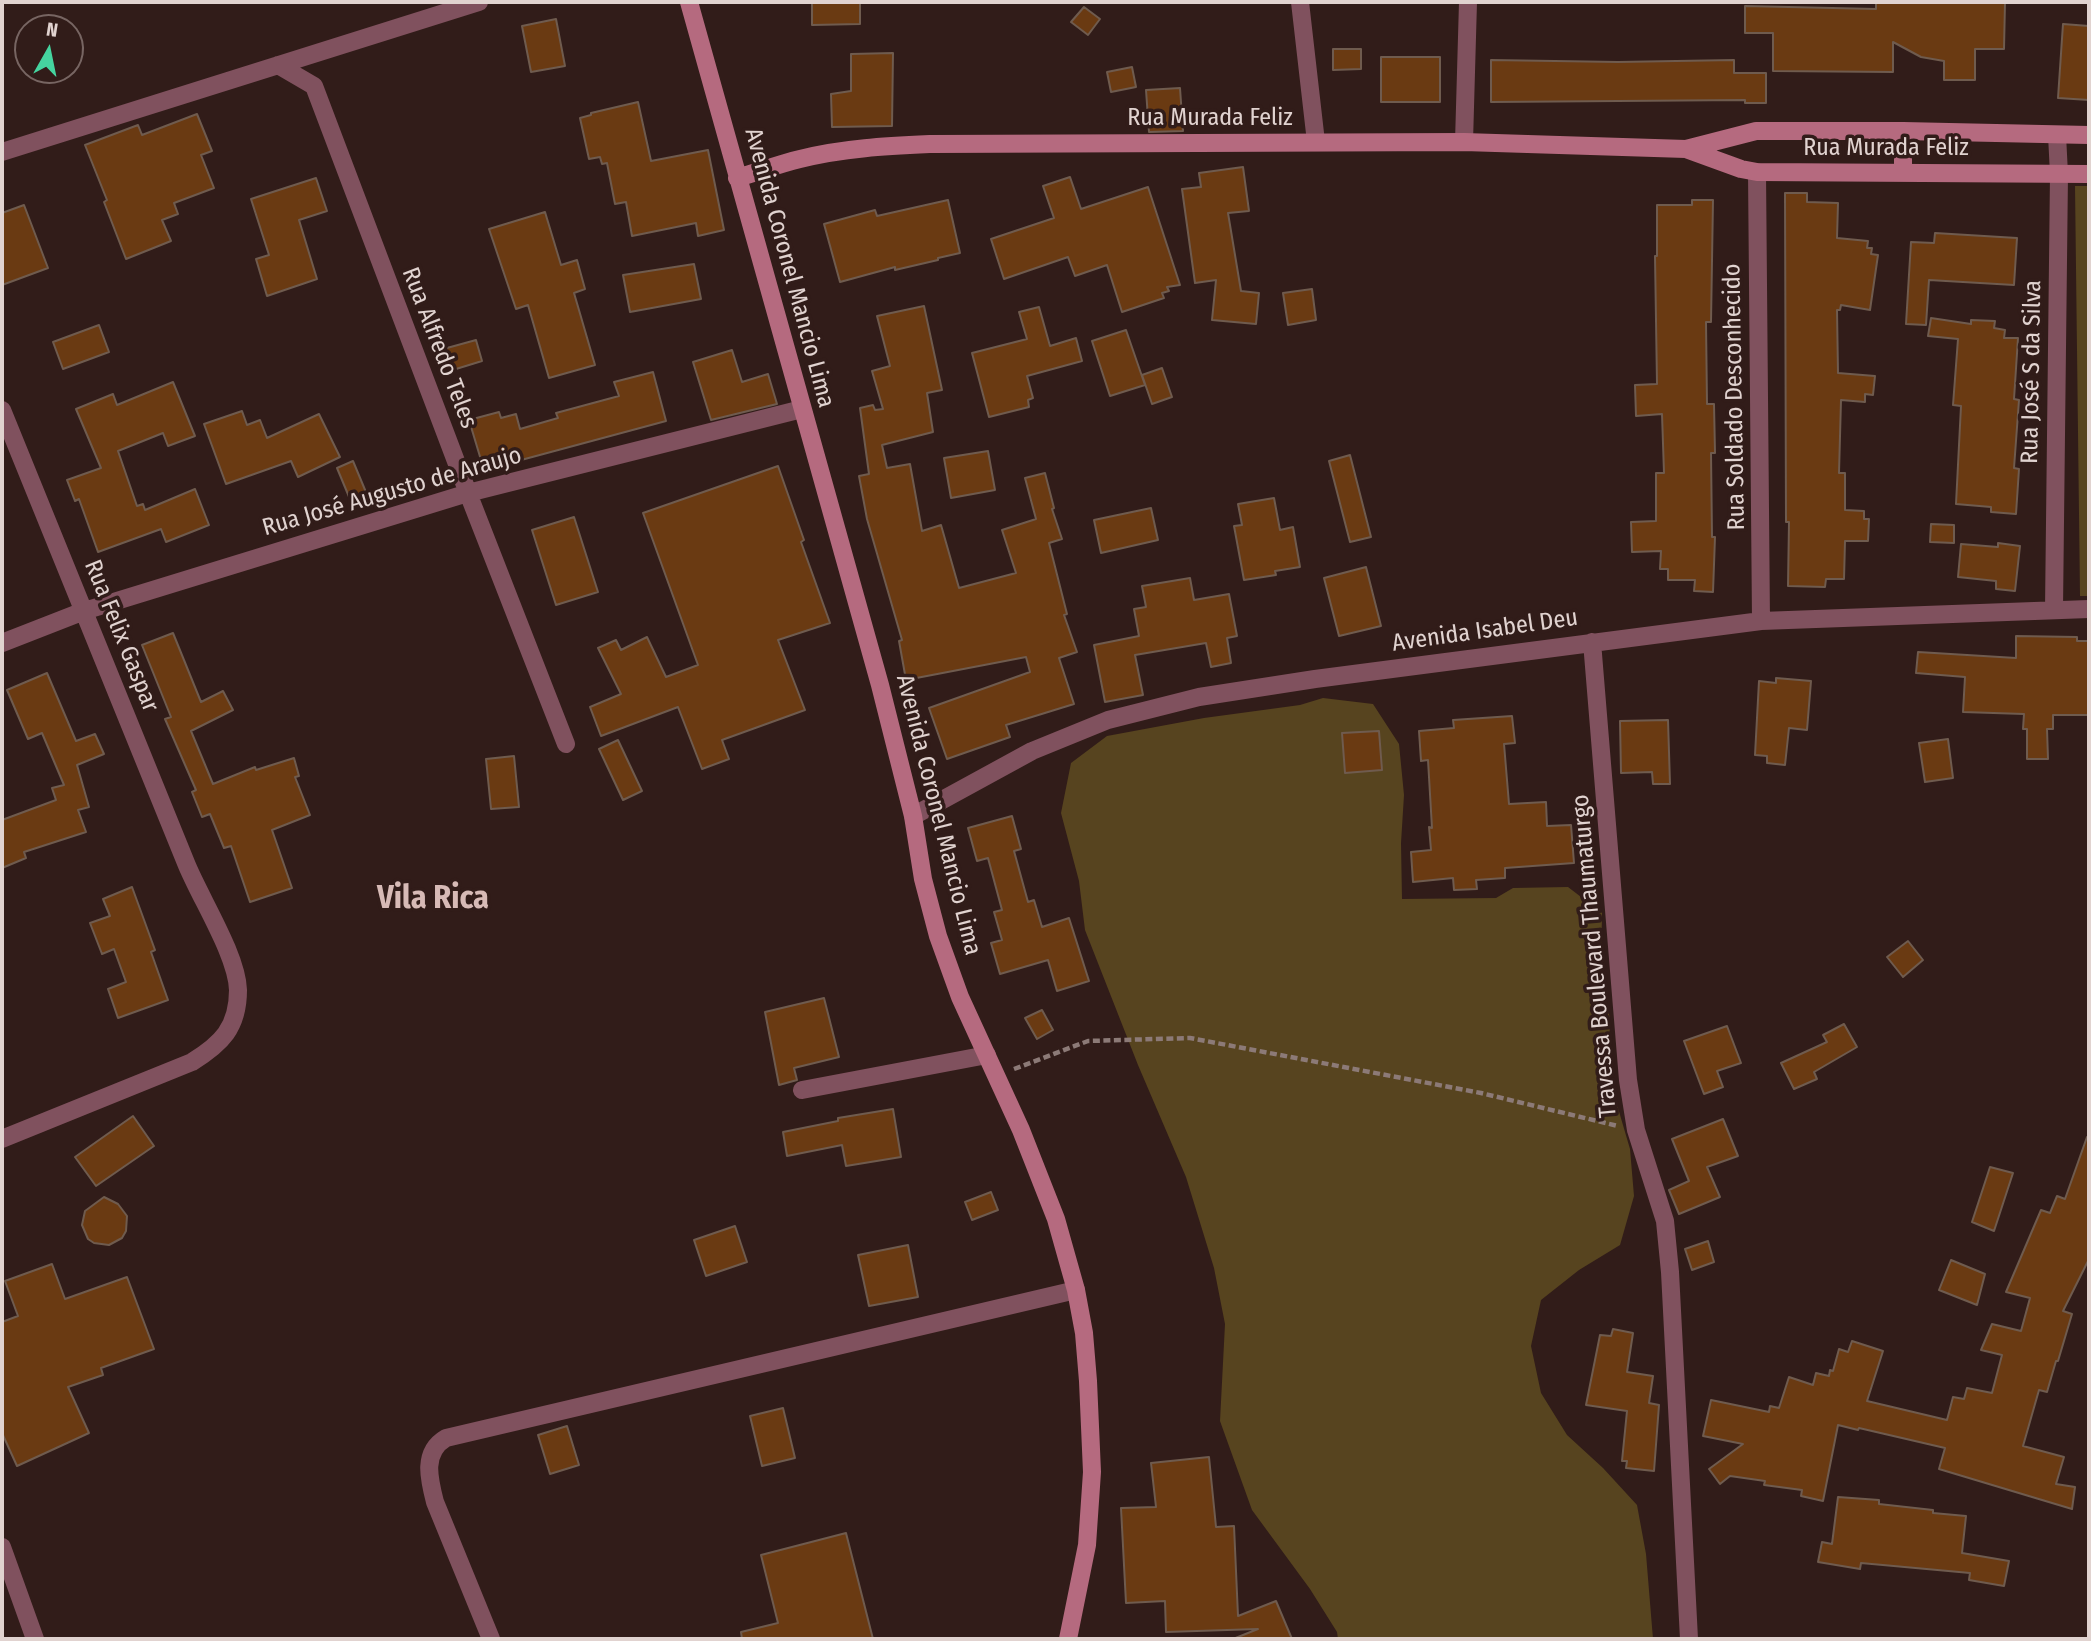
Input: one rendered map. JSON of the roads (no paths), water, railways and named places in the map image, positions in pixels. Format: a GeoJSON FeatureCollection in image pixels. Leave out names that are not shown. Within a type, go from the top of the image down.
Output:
{"type":"FeatureCollection","features":[{"type":"Feature","properties":{"kind":"street"},"geometry":{"type":"LineString","coordinates":[[2,152],[479,2]]}},
{"type":"Feature","properties":{"kind":"street","name":"Avenida Coronel Mancio Lima"},"geometry":{"type":"LineString","coordinates":[[689,2],[880,685],[913,816],[923,879],[939,936],[960,997],[1021,1130],[1056,1219],[1076,1290],[1084,1333],[1092,1472],[1087,1545],[1068,1639]]}},
{"type":"Feature","properties":{"kind":"street"},"geometry":{"type":"LineString","coordinates":[[1300,2],[1316,142]]}},
{"type":"Feature","properties":{"kind":"street"},"geometry":{"type":"LineString","coordinates":[[1464,142],[1468,2]]}},
{"type":"Feature","properties":{"kind":"street","name":"Rua Alfredo Teles"},"geometry":{"type":"LineString","coordinates":[[278,65],[314,86],[566,744]]}},
{"type":"Feature","properties":{"kind":"street","name":"Rua Murada Feliz"},"geometry":{"type":"LineString","coordinates":[[737,178],[802,159],[879,146],[931,144],[1464,142],[1686,149],[1756,131],[2089,135]]}},
{"type":"Feature","properties":{"kind":"street"},"geometry":{"type":"LineString","coordinates":[[1903,131],[1903,173]]}},
{"type":"Feature","properties":{"kind":"street","name":"Rua José S da Silva"},"geometry":{"type":"LineString","coordinates":[[2054,609],[2059,174],[2057,135]]}},
{"type":"Feature","properties":{"kind":"street","name":"Rua Murada Feliz"},"geometry":{"type":"LineString","coordinates":[[1686,149],[1757,172],[2089,174]]}},
{"type":"Feature","properties":{"kind":"street","name":"Rua Soldado Desconhecido"},"geometry":{"type":"LineString","coordinates":[[1757,172],[1761,621]]}},
{"type":"Feature","properties":{"kind":"street","name":"Rua José Augusto de Araujo"},"geometry":{"type":"LineString","coordinates":[[2,643],[84,611],[468,493],[802,409]]}},
{"type":"Feature","properties":{"kind":"street","name":"Rua Felix Gaspar"},"geometry":{"type":"LineString","coordinates":[[2,410],[194,881],[233,963],[238,992],[236,1011],[227,1034],[216,1047],[192,1062],[2,1139]]}},
{"type":"Feature","properties":{"kind":"street","name":"Avenida Isabel Deu"},"geometry":{"type":"LineString","coordinates":[[913,816],[1032,751],[1108,720],[1199,697],[1761,621],[2089,609]]}},
{"type":"Feature","properties":{"kind":"street","name":"Travessa Boulevard Thaumaturgo"},"geometry":{"type":"LineString","coordinates":[[1592,642],[1628,1080],[1636,1130],[1665,1221],[1670,1272],[1689,1639]]}},
{"type":"Feature","properties":{"kind":"street"},"geometry":{"type":"LineString","coordinates":[[802,1090],[987,1055]]}},
{"type":"Feature","properties":{"kind":"street"},"geometry":{"type":"LineString","coordinates":[[491,1639],[435,1502],[428,1466],[431,1452],[437,1443],[446,1438],[505,1422],[1076,1290]]}},
{"type":"Feature","properties":{"kind":"street"},"geometry":{"type":"LineString","coordinates":[[2,1547],[35,1639]]}},
{"type":"Feature","properties":{"kind":"district","name":"Vila Rica"},"geometry":{"type":"Point","coordinates":[433,899]}}]}
